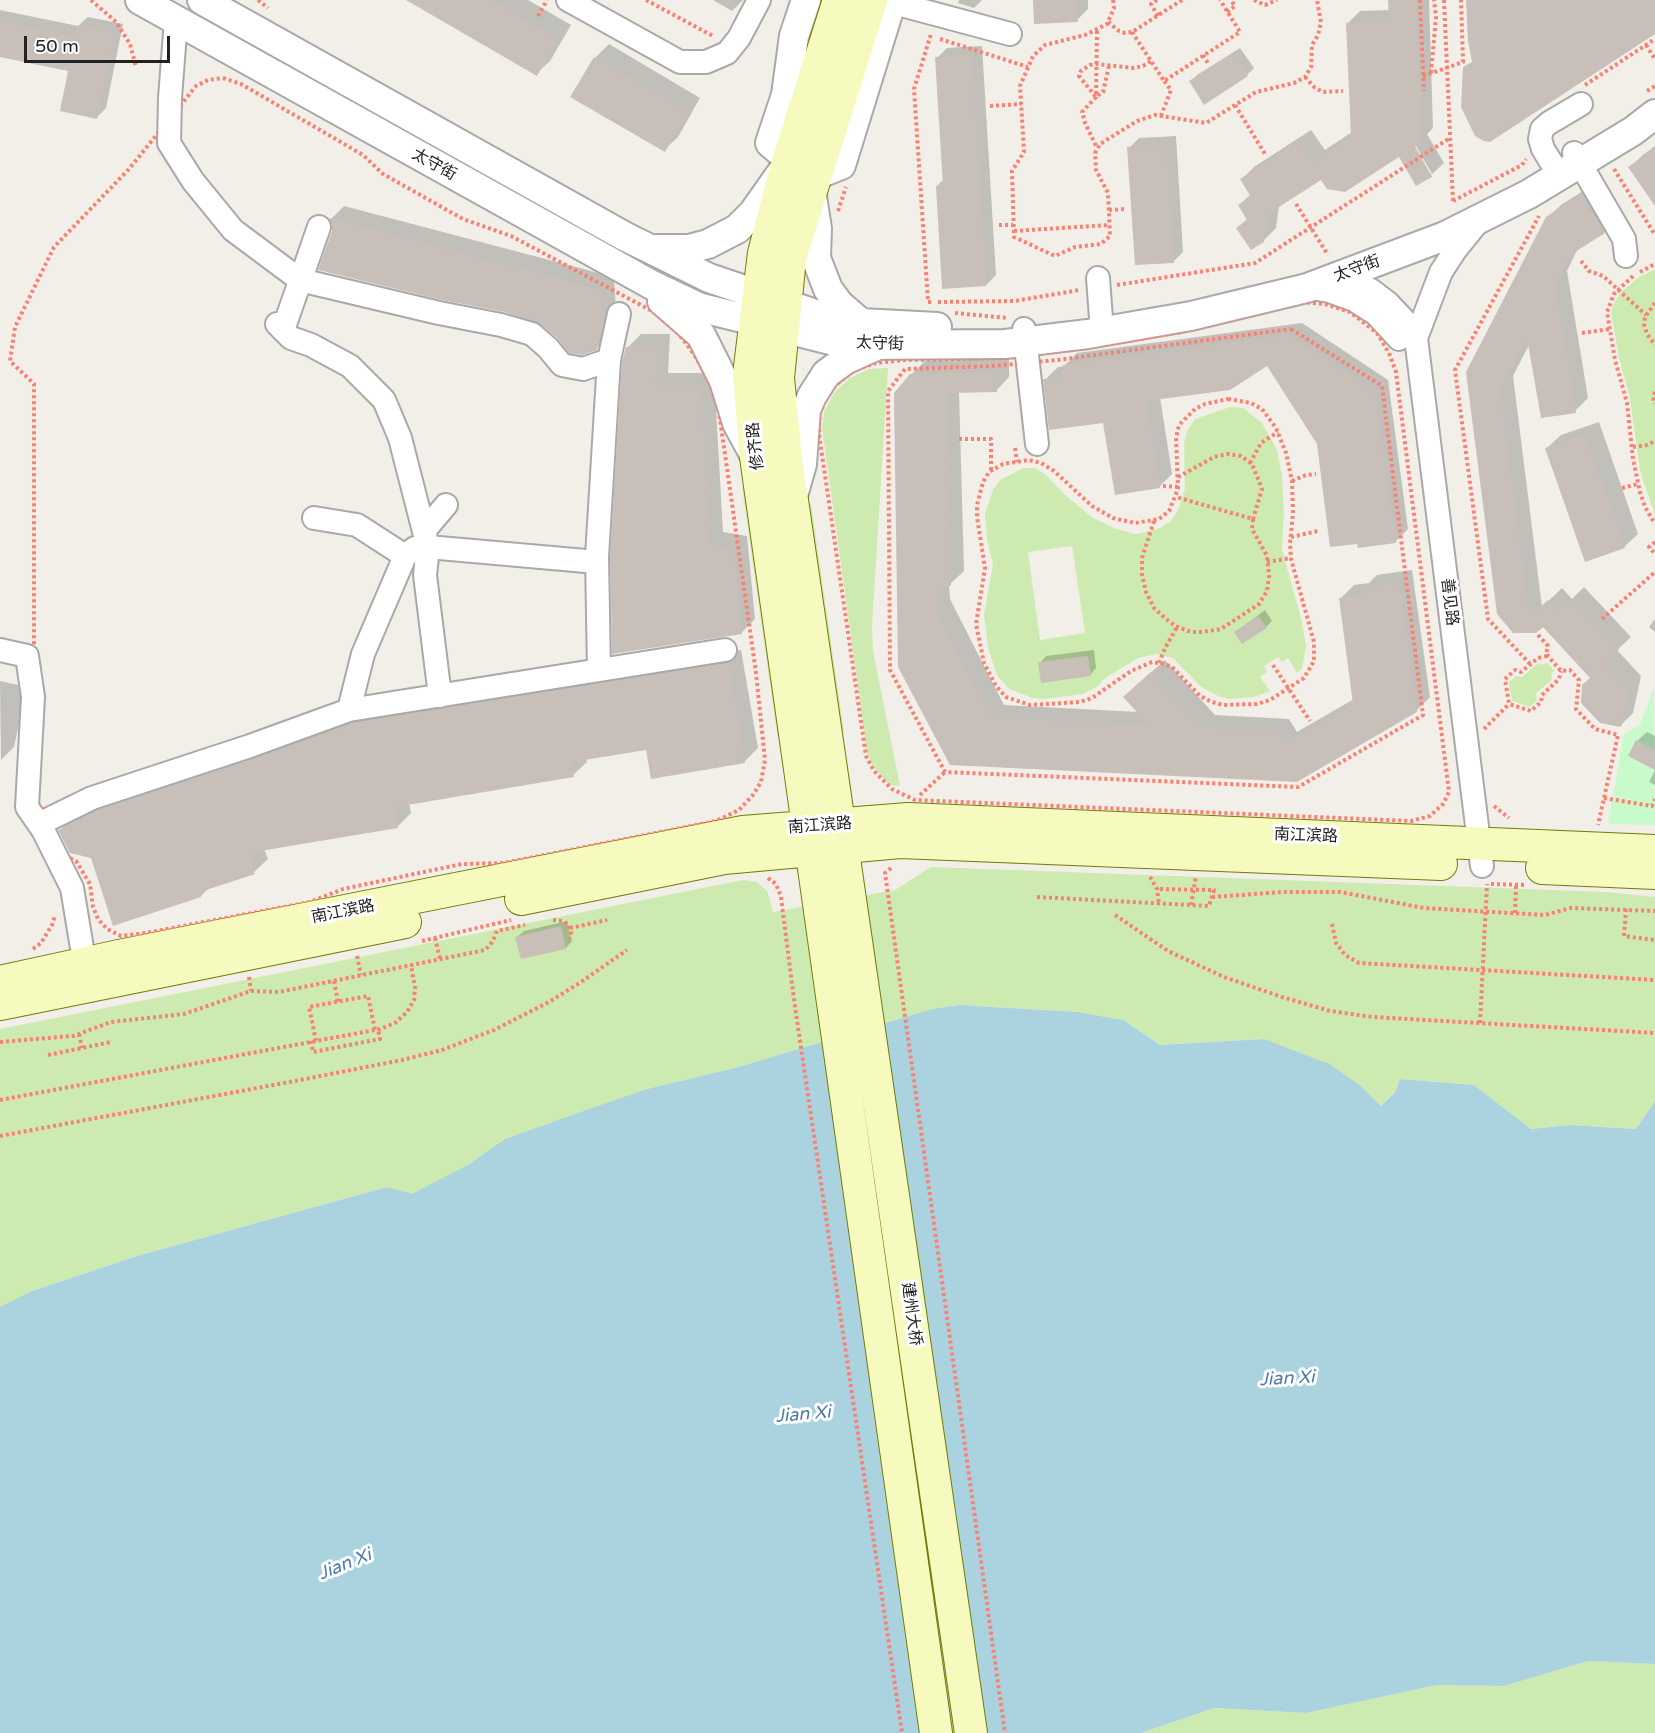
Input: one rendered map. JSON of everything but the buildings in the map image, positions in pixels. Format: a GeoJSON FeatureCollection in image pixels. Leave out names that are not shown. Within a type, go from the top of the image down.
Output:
{"type":"FeatureCollection","features":[{"type":"Feature","properties":{"kind":"main road","name":"修齐路"},"geometry":{"type":"LineString","coordinates":[[839,0],[788,162],[764,253],[792,499],[851,894]]}},
{"type":"Feature","properties":{"kind":"main road","name":"修齐路"},"geometry":{"type":"LineString","coordinates":[[819,899],[756,459],[749,375],[814,182],[884,1]]}},
{"type":"Feature","properties":{"kind":"main road","name":"南江滨路"},"geometry":{"type":"LineString","coordinates":[[0,982],[86,974],[724,858],[811,838],[842,836],[900,842],[1478,860],[1655,873]]}},
{"type":"Feature","properties":{"kind":"main road","name":"南江滨路"},"geometry":{"type":"LineString","coordinates":[[1478,860],[1655,850]]}},
{"type":"Feature","properties":{"kind":"main road","name":"建州大桥"},"geometry":{"type":"LineString","coordinates":[[851,894],[971,1733]]}},
{"type":"Feature","properties":{"kind":"main road","name":"建州大桥"},"geometry":{"type":"LineString","coordinates":[[819,899],[936,1733]]}},
{"type":"Feature","properties":{"kind":"main road","name":"南江滨路"},"geometry":{"type":"LineString","coordinates":[[0,1004],[86,974]]}},
{"type":"Feature","properties":{"kind":"street","name":"太守街"},"geometry":{"type":"LineString","coordinates":[[140,0],[178,12],[631,274],[698,307],[771,312]]}},
{"type":"Feature","properties":{"kind":"street","name":"太守街"},"geometry":{"type":"LineString","coordinates":[[202,0],[624,237],[830,340],[868,334],[1010,331],[1023,342],[1102,326],[1191,316],[1529,194],[1632,131],[1655,114]]}},
{"type":"Feature","properties":{"kind":"street"},"geometry":{"type":"LineString","coordinates":[[568,0],[680,62],[706,62],[727,53],[745,28],[759,0]]}},
{"type":"Feature","properties":{"kind":"street"},"geometry":{"type":"LineString","coordinates":[[650,249],[689,249],[708,244],[737,229],[753,213],[788,162],[770,143],[786,95],[794,36],[806,0]]}},
{"type":"Feature","properties":{"kind":"street"},"geometry":{"type":"LineString","coordinates":[[884,1],[934,25],[1010,34]]}},
{"type":"Feature","properties":{"kind":"street"},"geometry":{"type":"LineString","coordinates":[[178,12],[170,98],[169,143],[192,181],[233,230],[300,280],[532,334],[562,365],[583,369],[609,360]]}},
{"type":"Feature","properties":{"kind":"street","name":"太守街"},"geometry":{"type":"LineString","coordinates":[[1571,168],[1626,121],[1655,100]]}},
{"type":"Feature","properties":{"kind":"street"},"geometry":{"type":"LineString","coordinates":[[1581,104],[1549,123],[1542,129],[1540,139],[1543,149],[1571,168],[1623,239],[1626,255]]}},
{"type":"Feature","properties":{"kind":"street"},"geometry":{"type":"LineString","coordinates":[[792,499],[802,464],[806,410],[812,396],[826,374],[846,360],[868,334],[828,289],[816,258],[814,182]]}},
{"type":"Feature","properties":{"kind":"street"},"geometry":{"type":"LineString","coordinates":[[1408,335],[1423,277],[1460,219]]}},
{"type":"Feature","properties":{"kind":"street"},"geometry":{"type":"LineString","coordinates":[[1408,335],[1441,272],[1456,249],[1460,219]]}},
{"type":"Feature","properties":{"kind":"street"},"geometry":{"type":"LineString","coordinates":[[319,227],[280,327],[291,338],[311,345],[350,366],[384,400],[400,438],[426,539],[425,575],[440,696]]}},
{"type":"Feature","properties":{"kind":"street"},"geometry":{"type":"LineString","coordinates":[[1322,268],[1329,291],[1354,300],[1408,335]]}},
{"type":"Feature","properties":{"kind":"street"},"geometry":{"type":"LineString","coordinates":[[631,274],[701,335],[724,381],[737,423],[756,459]]}},
{"type":"Feature","properties":{"kind":"street"},"geometry":{"type":"LineString","coordinates":[[1098,283],[1102,326]]}},
{"type":"Feature","properties":{"kind":"street"},"geometry":{"type":"LineString","coordinates":[[599,670],[597,562],[609,360],[619,314]]}},
{"type":"Feature","properties":{"kind":"street","name":"善见路"},"geometry":{"type":"LineString","coordinates":[[1408,335],[1478,860]]}},
{"type":"Feature","properties":{"kind":"street"},"geometry":{"type":"LineString","coordinates":[[1023,342],[1037,444]]}},
{"type":"Feature","properties":{"kind":"street"},"geometry":{"type":"LineString","coordinates":[[349,710],[363,654],[405,556],[426,539],[446,505]]}},
{"type":"Feature","properties":{"kind":"street"},"geometry":{"type":"LineString","coordinates":[[314,518],[357,525],[405,556]]}},
{"type":"Feature","properties":{"kind":"street"},"geometry":{"type":"LineString","coordinates":[[426,539],[597,562]]}},
{"type":"Feature","properties":{"kind":"street"},"geometry":{"type":"LineString","coordinates":[[0,650],[27,656],[33,697],[27,807],[39,824],[72,888],[86,974]]}},
{"type":"Feature","properties":{"kind":"street"},"geometry":{"type":"LineString","coordinates":[[39,824],[92,798],[250,746],[349,710],[725,650]]}},
{"type":"Feature","properties":{"kind":"path"},"geometry":{"type":"LineString","coordinates":[[91,0],[116,22],[130,44],[136,67]]}},
{"type":"Feature","properties":{"kind":"path"},"geometry":{"type":"LineString","coordinates":[[538,16],[547,0]]}},
{"type":"Feature","properties":{"kind":"path"},"geometry":{"type":"LineString","coordinates":[[646,0],[731,47]]}},
{"type":"Feature","properties":{"kind":"path"},"geometry":{"type":"LineString","coordinates":[[1113,0],[1114,8],[1108,22],[1097,31],[1045,45],[1032,56],[1020,86],[1024,152],[1012,171],[1014,237],[1055,256],[1075,247],[1101,244],[1110,236],[1108,193],[1096,170],[1095,153],[1100,144],[1137,121],[1155,115],[1206,123],[1256,92],[1294,83],[1305,77],[1311,68],[1312,45],[1318,35],[1321,22],[1317,1]]}},
{"type":"Feature","properties":{"kind":"path"},"geometry":{"type":"LineString","coordinates":[[1157,0],[1151,4],[1158,16]]}},
{"type":"Feature","properties":{"kind":"path"},"geometry":{"type":"LineString","coordinates":[[1108,22],[1119,31],[1132,32],[1182,0]]}},
{"type":"Feature","properties":{"kind":"path"},"geometry":{"type":"LineString","coordinates":[[1164,81],[1240,32],[1227,12],[1221,2],[1232,0],[1235,6],[1227,12]]}},
{"type":"Feature","properties":{"kind":"path"},"geometry":{"type":"LineString","coordinates":[[1254,0],[1265,5],[1277,0]]}},
{"type":"Feature","properties":{"kind":"path"},"geometry":{"type":"LineString","coordinates":[[1420,0],[1424,91]]}},
{"type":"Feature","properties":{"kind":"path"},"geometry":{"type":"LineString","coordinates":[[1431,73],[1436,17],[1434,0]]}},
{"type":"Feature","properties":{"kind":"path"},"geometry":{"type":"LineString","coordinates":[[1444,0],[1450,138],[1460,219]]}},
{"type":"Feature","properties":{"kind":"path"},"geometry":{"type":"LineString","coordinates":[[1423,76],[1463,62],[1461,0]]}},
{"type":"Feature","properties":{"kind":"path"},"geometry":{"type":"LineString","coordinates":[[1436,17],[1445,15]]}},
{"type":"Feature","properties":{"kind":"path"},"geometry":{"type":"LineString","coordinates":[[934,25],[914,89],[928,302],[1014,301],[1098,283],[1255,263],[1450,138]]}},
{"type":"Feature","properties":{"kind":"path"},"geometry":{"type":"LineString","coordinates":[[922,33],[934,25]]}},
{"type":"Feature","properties":{"kind":"path"},"geometry":{"type":"LineString","coordinates":[[934,25],[1028,67]]}},
{"type":"Feature","properties":{"kind":"path"},"geometry":{"type":"LineString","coordinates":[[1096,97],[1097,31]]}},
{"type":"Feature","properties":{"kind":"path"},"geometry":{"type":"LineString","coordinates":[[1132,32],[1171,90],[1161,116]]}},
{"type":"Feature","properties":{"kind":"path"},"geometry":{"type":"LineString","coordinates":[[1646,45],[1655,59]]}},
{"type":"Feature","properties":{"kind":"path"},"geometry":{"type":"LineString","coordinates":[[1203,56],[1209,65]]}},
{"type":"Feature","properties":{"kind":"path"},"geometry":{"type":"LineString","coordinates":[[1096,97],[1079,76],[1081,71],[1090,65],[1134,68],[1151,61]]}},
{"type":"Feature","properties":{"kind":"path"},"geometry":{"type":"LineString","coordinates":[[1097,148],[1082,112],[1103,92],[1109,66]]}},
{"type":"Feature","properties":{"kind":"path"},"geometry":{"type":"LineString","coordinates":[[1305,77],[1314,87],[1323,92],[1343,91]]}},
{"type":"Feature","properties":{"kind":"path"},"geometry":{"type":"LineString","coordinates":[[990,106],[1021,104]]}},
{"type":"Feature","properties":{"kind":"path"},"geometry":{"type":"LineString","coordinates":[[1235,105],[1265,154]]}},
{"type":"Feature","properties":{"kind":"path"},"geometry":{"type":"LineString","coordinates":[[1571,168],[1613,167],[1622,162]]}},
{"type":"Feature","properties":{"kind":"path"},"geometry":{"type":"LineString","coordinates":[[1613,167],[1655,235]]}},
{"type":"Feature","properties":{"kind":"path"},"geometry":{"type":"LineString","coordinates":[[837,214],[848,180]]}},
{"type":"Feature","properties":{"kind":"path"},"geometry":{"type":"LineString","coordinates":[[1296,204],[1311,227],[1322,268]]}},
{"type":"Feature","properties":{"kind":"path"},"geometry":{"type":"LineString","coordinates":[[1109,210],[1125,209]]}},
{"type":"Feature","properties":{"kind":"path"},"geometry":{"type":"LineString","coordinates":[[1530,664],[1488,619],[1455,370],[1541,213]]}},
{"type":"Feature","properties":{"kind":"path"},"geometry":{"type":"LineString","coordinates":[[999,225],[1013,225]]}},
{"type":"Feature","properties":{"kind":"path"},"geometry":{"type":"LineString","coordinates":[[1014,231],[1109,225]]}},
{"type":"Feature","properties":{"kind":"path"},"geometry":{"type":"LineString","coordinates":[[1581,261],[1589,271],[1603,276],[1646,315]]}},
{"type":"Feature","properties":{"kind":"path"},"geometry":{"type":"LineString","coordinates":[[1655,264],[1637,274],[1617,290],[1610,301],[1607,312],[1615,360],[1627,403],[1638,484],[1645,507],[1655,524]]}},
{"type":"Feature","properties":{"kind":"path"},"geometry":{"type":"LineString","coordinates":[[948,312],[1023,342],[1109,344],[1181,332],[1301,302],[1325,304],[1350,312],[1377,333],[1389,352],[1396,372],[1449,792],[1443,804],[1430,816],[1411,821],[915,800],[891,789],[874,771],[866,756],[819,434],[819,412],[831,389],[854,370],[876,363],[906,360],[1007,358],[1023,342]]}},
{"type":"Feature","properties":{"kind":"path"},"geometry":{"type":"LineString","coordinates":[[1655,303],[1646,315],[1644,324],[1647,334],[1655,345]]}},
{"type":"Feature","properties":{"kind":"path"},"geometry":{"type":"LineString","coordinates":[[915,800],[945,772],[1298,787],[1424,715],[1382,386],[1291,329],[1023,342],[905,369],[888,391],[890,670],[945,772]]}},
{"type":"Feature","properties":{"kind":"path"},"geometry":{"type":"LineString","coordinates":[[1582,333],[1610,329]]}},
{"type":"Feature","properties":{"kind":"path"},"geometry":{"type":"LineString","coordinates":[[1655,392],[1653,397],[1655,404]]}},
{"type":"Feature","properties":{"kind":"path"},"geometry":{"type":"LineString","coordinates":[[1228,399],[1251,403],[1262,409],[1278,432],[1286,453],[1292,481],[1291,559],[1309,617],[1315,654],[1314,661],[1304,678],[1270,700],[1257,704],[1223,705],[1200,696],[1173,668],[1152,662],[1131,671],[1092,698],[1080,702],[1030,705],[1006,697],[996,686],[984,663],[976,624],[986,568],[977,505],[983,482],[991,471],[1003,464],[1029,460],[1041,463],[1054,471],[1102,513],[1135,523],[1159,519],[1169,511],[1178,487],[1176,438],[1179,425],[1195,409],[1205,404],[1228,399]]}},
{"type":"Feature","properties":{"kind":"path"},"geometry":{"type":"LineString","coordinates":[[1250,463],[1261,443],[1278,432]]}},
{"type":"Feature","properties":{"kind":"path"},"geometry":{"type":"LineString","coordinates":[[959,439],[991,439],[991,471]]}},
{"type":"Feature","properties":{"kind":"path"},"geometry":{"type":"LineString","coordinates":[[1633,447],[1655,441]]}},
{"type":"Feature","properties":{"kind":"path"},"geometry":{"type":"LineString","coordinates":[[1154,520],[1142,558],[1142,575],[1146,592],[1154,608],[1177,627],[1202,633],[1221,629],[1259,604],[1267,591],[1269,576],[1267,556],[1252,530],[1262,489],[1258,475],[1250,463],[1241,456],[1228,454],[1214,457],[1178,477]]}},
{"type":"Feature","properties":{"kind":"path"},"geometry":{"type":"LineString","coordinates":[[1292,481],[1306,475],[1316,474]]}},
{"type":"Feature","properties":{"kind":"path"},"geometry":{"type":"LineString","coordinates":[[1622,488],[1638,484]]}},
{"type":"Feature","properties":{"kind":"path"},"geometry":{"type":"LineString","coordinates":[[1163,486],[1178,487]]}},
{"type":"Feature","properties":{"kind":"path"},"geometry":{"type":"LineString","coordinates":[[1176,497],[1253,519]]}},
{"type":"Feature","properties":{"kind":"path"},"geometry":{"type":"LineString","coordinates":[[1291,537],[1318,531]]}},
{"type":"Feature","properties":{"kind":"path"},"geometry":{"type":"LineString","coordinates":[[1655,542],[1649,547],[1655,554]]}},
{"type":"Feature","properties":{"kind":"path"},"geometry":{"type":"LineString","coordinates":[[1267,562],[1291,559]]}},
{"type":"Feature","properties":{"kind":"path"},"geometry":{"type":"LineString","coordinates":[[1602,619],[1655,572]]}},
{"type":"Feature","properties":{"kind":"path"},"geometry":{"type":"LineString","coordinates":[[1159,663],[1177,627]]}},
{"type":"Feature","properties":{"kind":"path"},"geometry":{"type":"LineString","coordinates":[[1538,635],[1548,646],[1546,654],[1561,671]]}},
{"type":"Feature","properties":{"kind":"path"},"geometry":{"type":"LineString","coordinates":[[1509,704],[1505,679],[1515,670],[1521,672],[1538,658],[1548,656]]}},
{"type":"Feature","properties":{"kind":"path"},"geometry":{"type":"LineString","coordinates":[[1273,665],[1310,721]]}},
{"type":"Feature","properties":{"kind":"path"},"geometry":{"type":"LineString","coordinates":[[1561,671],[1570,670],[1579,681],[1576,709],[1595,729],[1618,735],[1597,832]]}},
{"type":"Feature","properties":{"kind":"path"},"geometry":{"type":"LineString","coordinates":[[1509,704],[1531,711],[1541,702],[1542,695],[1559,679],[1561,671]]}},
{"type":"Feature","properties":{"kind":"path"},"geometry":{"type":"LineString","coordinates":[[1476,737],[1509,704]]}},
{"type":"Feature","properties":{"kind":"path"},"geometry":{"type":"LineString","coordinates":[[1604,798],[1652,806],[1655,799]]}},
{"type":"Feature","properties":{"kind":"path"},"geometry":{"type":"LineString","coordinates":[[1492,803],[1515,821]]}},
{"type":"Feature","properties":{"kind":"path"},"geometry":{"type":"LineString","coordinates":[[1478,860],[1485,912],[1480,1023]]}},
{"type":"Feature","properties":{"kind":"path"},"geometry":{"type":"LineString","coordinates":[[1146,871],[1157,889],[1160,904]]}},
{"type":"Feature","properties":{"kind":"path"},"geometry":{"type":"LineString","coordinates":[[1191,905],[1196,873]]}},
{"type":"Feature","properties":{"kind":"path"},"geometry":{"type":"LineString","coordinates":[[1515,913],[1516,885]]}},
{"type":"Feature","properties":{"kind":"path"},"geometry":{"type":"LineString","coordinates":[[887,889],[1005,1733]]}},
{"type":"Feature","properties":{"kind":"path"},"geometry":{"type":"LineString","coordinates":[[1037,897],[1209,906],[1214,890],[1157,889]]}},
{"type":"Feature","properties":{"kind":"path"},"geometry":{"type":"LineString","coordinates":[[1212,897],[1283,892],[1340,892],[1424,908],[1485,912],[1545,915],[1571,908],[1655,911]]}},
{"type":"Feature","properties":{"kind":"path"},"geometry":{"type":"LineString","coordinates":[[783,905],[794,1000],[902,1733]]}},
{"type":"Feature","properties":{"kind":"path"},"geometry":{"type":"LineString","coordinates":[[1626,909],[1624,936],[1655,940]]}},
{"type":"Feature","properties":{"kind":"path"},"geometry":{"type":"LineString","coordinates":[[29,952],[41,942],[56,915]]}},
{"type":"Feature","properties":{"kind":"path"},"geometry":{"type":"LineString","coordinates":[[1115,915],[1168,951],[1224,977],[1330,1011],[1362,1016],[1655,1033]]}},
{"type":"Feature","properties":{"kind":"path"},"geometry":{"type":"LineString","coordinates":[[570,928],[607,920]]}},
{"type":"Feature","properties":{"kind":"path"},"geometry":{"type":"LineString","coordinates":[[544,922],[563,921],[569,925],[571,932],[569,939]]}},
{"type":"Feature","properties":{"kind":"path"},"geometry":{"type":"LineString","coordinates":[[0,1042],[58,1038],[79,1034],[111,1022],[184,1014],[251,991],[279,992],[485,950],[493,941],[497,931],[532,924]]}},
{"type":"Feature","properties":{"kind":"path"},"geometry":{"type":"LineString","coordinates":[[1332,924],[1336,943],[1346,955],[1359,963],[1655,980]]}},
{"type":"Feature","properties":{"kind":"path"},"geometry":{"type":"LineString","coordinates":[[435,938],[440,959]]}},
{"type":"Feature","properties":{"kind":"path"},"geometry":{"type":"LineString","coordinates":[[0,1136],[300,1080],[442,1050],[494,1030],[549,1002],[627,950]]}},
{"type":"Feature","properties":{"kind":"path"},"geometry":{"type":"LineString","coordinates":[[357,956],[360,975]]}},
{"type":"Feature","properties":{"kind":"path"},"geometry":{"type":"LineString","coordinates":[[0,1100],[376,1029],[396,1023],[407,1012],[414,1000],[415,988],[411,965]]}},
{"type":"Feature","properties":{"kind":"path"},"geometry":{"type":"LineString","coordinates":[[249,976],[251,991]]}},
{"type":"Feature","properties":{"kind":"path"},"geometry":{"type":"LineString","coordinates":[[334,981],[338,1002]]}},
{"type":"Feature","properties":{"kind":"path"},"geometry":{"type":"LineString","coordinates":[[368,996],[380,1039],[313,1052],[309,1007],[338,1002],[368,996]]}},
{"type":"Feature","properties":{"kind":"path"},"geometry":{"type":"LineString","coordinates":[[79,1034],[82,1048]]}},
{"type":"Feature","properties":{"kind":"path"},"geometry":{"type":"LineString","coordinates":[[48,1055],[111,1042]]}},
{"type":"Feature","properties":{"kind":"green space"},"geometry":{"type":"Polygon","coordinates":[[[1655,269],[1655,515],[1640,471],[1630,398],[1619,358],[1611,312],[1621,292],[1639,277],[1655,269]]]}},
{"type":"Feature","properties":{"kind":"green space"},"geometry":{"type":"Polygon","coordinates":[[[888,368],[872,627],[873,651],[900,786],[890,785],[882,777],[873,766],[867,752],[822,428],[824,412],[834,393],[850,378],[869,369],[888,368]]]}},
{"type":"Feature","properties":{"kind":"green space"},"geometry":{"type":"Polygon","coordinates":[[[1230,407],[1243,408],[1262,423],[1277,450],[1282,475],[1284,513],[1282,550],[1302,622],[1306,646],[1302,669],[1297,673],[1288,658],[1282,662],[1278,657],[1264,666],[1267,672],[1260,677],[1270,691],[1254,697],[1229,699],[1200,686],[1173,658],[1156,654],[1138,658],[1083,694],[1045,699],[1033,698],[1009,689],[997,675],[988,648],[984,615],[993,564],[987,539],[985,514],[993,490],[1000,480],[1023,468],[1035,468],[1046,475],[1064,494],[1093,518],[1116,529],[1136,534],[1160,528],[1171,521],[1179,508],[1185,488],[1184,443],[1187,431],[1195,419],[1230,407]],[[1072,546],[1028,552],[1040,640],[1085,633],[1072,546]]]}},
{"type":"Feature","properties":{"kind":"green space"},"geometry":{"type":"Polygon","coordinates":[[[750,486],[787,739],[778,740],[742,487],[750,486]]]}},
{"type":"Feature","properties":{"kind":"green space"},"geometry":{"type":"Polygon","coordinates":[[[811,504],[844,732],[836,733],[803,505],[811,504]]]}},
{"type":"Feature","properties":{"kind":"green space"},"geometry":{"type":"Polygon","coordinates":[[[1547,662],[1554,671],[1551,674],[1552,680],[1536,693],[1537,701],[1530,707],[1512,701],[1509,682],[1516,676],[1522,677],[1538,663],[1543,665],[1547,662]]]}},
{"type":"Feature","properties":{"kind":"green space"},"geometry":{"type":"Polygon","coordinates":[[[1654,687],[1655,825],[1608,824],[1624,734],[1640,725],[1654,687]]]}},
{"type":"Feature","properties":{"kind":"green space"},"geometry":{"type":"Polygon","coordinates":[[[931,867],[1606,892],[1655,897],[1655,1101],[1636,1129],[1569,1125],[1531,1129],[1474,1085],[1400,1079],[1395,1091],[1381,1106],[1361,1086],[1264,1039],[1160,1045],[1123,1020],[1077,1012],[959,1005],[932,1009],[735,1068],[647,1089],[505,1139],[468,1165],[412,1195],[387,1187],[137,1256],[32,1291],[0,1307],[0,1029],[743,880],[757,882],[767,891],[773,912],[895,890],[931,867]]]}},
{"type":"Feature","properties":{"kind":"green space"},"geometry":{"type":"Polygon","coordinates":[[[1588,1661],[1655,1664],[1655,1733],[1141,1733],[1214,1708],[1306,1713],[1437,1685],[1504,1686],[1588,1661]]]}},
{"type":"Feature","properties":{"kind":"water","name":"Jian Xi"},"geometry":{"type":"Polygon","coordinates":[[[959,1005],[1077,1012],[1123,1020],[1160,1045],[1264,1039],[1329,1064],[1361,1086],[1381,1106],[1395,1092],[1400,1079],[1474,1085],[1531,1129],[1569,1125],[1636,1129],[1655,1101],[1655,1664],[1588,1661],[1504,1686],[1437,1685],[1306,1713],[1214,1708],[1141,1733],[0,1733],[0,1307],[32,1291],[137,1256],[387,1187],[412,1194],[468,1165],[505,1139],[589,1109],[647,1089],[735,1068],[932,1009],[959,1005]]]}}]}
